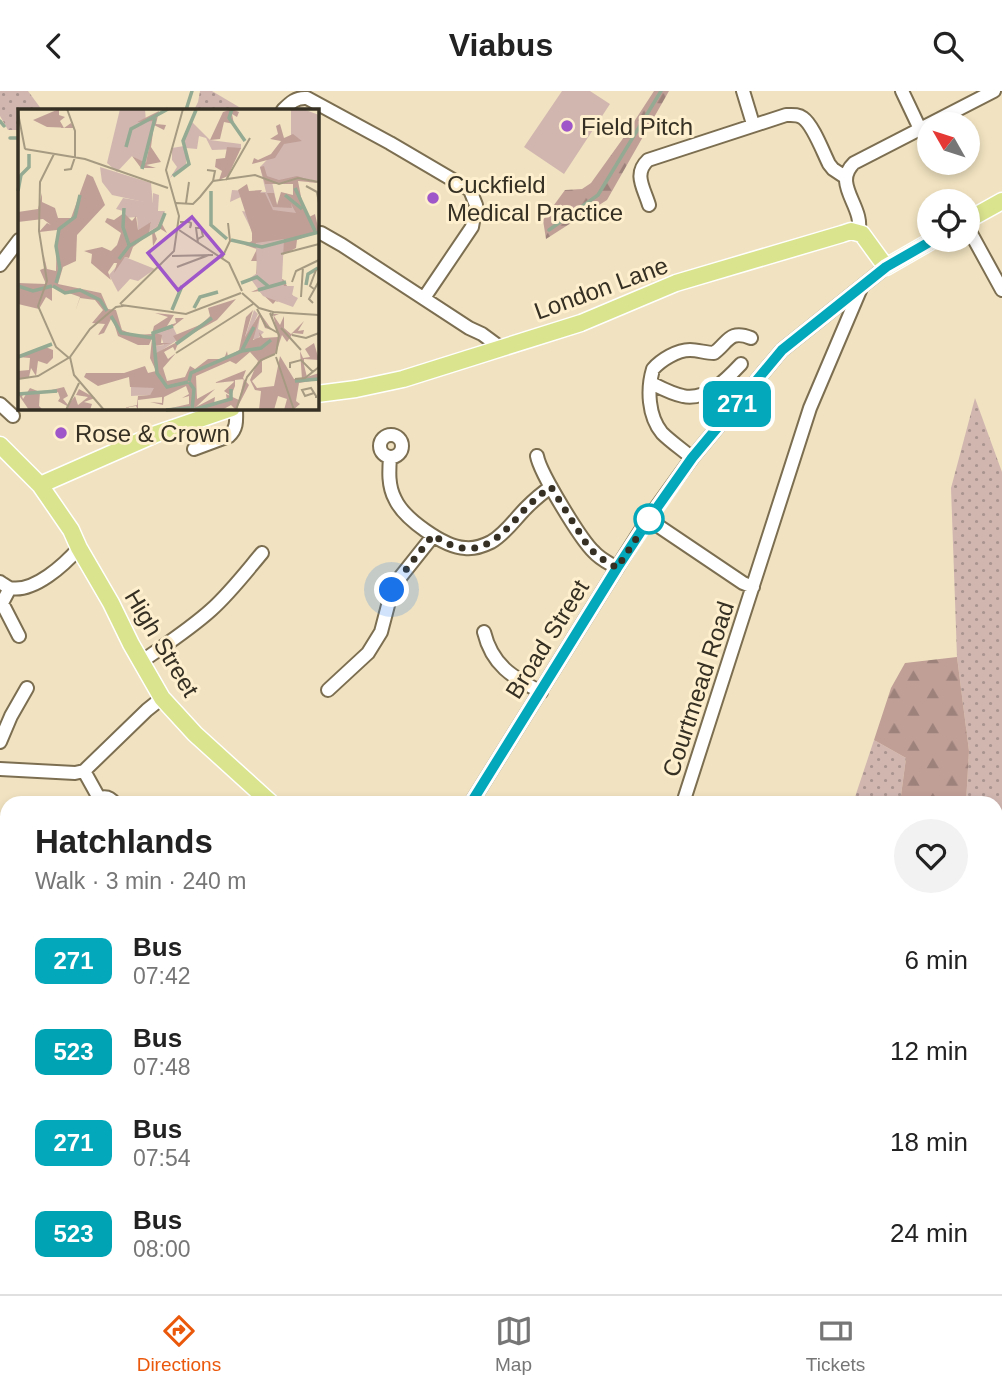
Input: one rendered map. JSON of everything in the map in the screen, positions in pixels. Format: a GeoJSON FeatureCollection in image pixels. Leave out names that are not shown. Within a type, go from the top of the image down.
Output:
{"type":"FeatureCollection","features":[{"type":"Feature","properties":{"kind":"main road"},"geometry":{"type":"LineString","coordinates":[[980,213],[1002,201]]}},
{"type":"Feature","properties":{"kind":"main road"},"geometry":{"type":"LineString","coordinates":[[858,233],[862,234],[886,267]]}},
{"type":"Feature","properties":{"kind":"main road","name":"London Lane"},"geometry":{"type":"LineString","coordinates":[[318,394],[403,379],[581,323],[676,283],[842,234],[858,233]]}},
{"type":"Feature","properties":{"kind":"main road","name":"Broad Street"},"geometry":{"type":"LineString","coordinates":[[886,267],[917,249]]}},
{"type":"Feature","properties":{"kind":"main road"},"geometry":{"type":"LineString","coordinates":[[40,485],[156,434],[231,409]]}},
{"type":"Feature","properties":{"kind":"main road","name":"High Street"},"geometry":{"type":"LineString","coordinates":[[0,445],[40,485],[71,530],[162,698],[195,734],[263,796]]}},
{"type":"Feature","properties":{"kind":"street"},"geometry":{"type":"LineString","coordinates":[[743,91],[753,124]]}},
{"type":"Feature","properties":{"kind":"street"},"geometry":{"type":"LineString","coordinates":[[902,91],[917,123]]}},
{"type":"Feature","properties":{"kind":"street"},"geometry":{"type":"LineString","coordinates":[[953,112],[994,91]]}},
{"type":"Feature","properties":{"kind":"street"},"geometry":{"type":"LineString","coordinates":[[284,109],[301,97],[307,98],[470,190],[476,205],[472,227],[424,297]]}},
{"type":"Feature","properties":{"kind":"street"},"geometry":{"type":"LineString","coordinates":[[649,205],[639,174],[648,160],[786,115],[803,118],[829,164],[845,177]]}},
{"type":"Feature","properties":{"kind":"street"},"geometry":{"type":"LineString","coordinates":[[858,233],[858,218],[845,177],[847,170],[853,163],[917,131]]}},
{"type":"Feature","properties":{"kind":"street"},"geometry":{"type":"LineString","coordinates":[[318,233],[342,245],[501,348]]}},
{"type":"Feature","properties":{"kind":"street"},"geometry":{"type":"LineString","coordinates":[[0,265],[18,241]]}},
{"type":"Feature","properties":{"kind":"street"},"geometry":{"type":"LineString","coordinates":[[980,250],[1002,290]]}},
{"type":"Feature","properties":{"kind":"street","name":"Broad Street"},"geometry":{"type":"LineString","coordinates":[[475,796],[617,568],[692,458],[782,350],[886,267]]}},
{"type":"Feature","properties":{"kind":"street","name":"Courtmead Road"},"geometry":{"type":"LineString","coordinates":[[685,796],[810,408],[861,287]]}},
{"type":"Feature","properties":{"kind":"street"},"geometry":{"type":"LineString","coordinates":[[469,328],[477,347],[473,358]]}},
{"type":"Feature","properties":{"kind":"street"},"geometry":{"type":"LineString","coordinates":[[692,458],[664,435],[657,425],[650,405],[653,369],[673,355],[688,350],[714,353],[731,337],[740,335],[751,338]]}},
{"type":"Feature","properties":{"kind":"street"},"geometry":{"type":"LineString","coordinates":[[651,383],[685,397],[695,396],[717,387],[741,364]]}},
{"type":"Feature","properties":{"kind":"street"},"geometry":{"type":"LineString","coordinates":[[0,404],[13,416]]}},
{"type":"Feature","properties":{"kind":"street"},"geometry":{"type":"LineString","coordinates":[[194,449],[234,432],[234,409]]}},
{"type":"Feature","properties":{"kind":"street"},"geometry":{"type":"LineString","coordinates":[[537,456],[551,487],[586,543],[596,555],[617,568]]}},
{"type":"Feature","properties":{"kind":"street"},"geometry":{"type":"LineString","coordinates":[[390,457],[390,485],[397,503],[409,517],[433,535],[462,548],[474,548],[499,537],[535,499],[551,487]]}},
{"type":"Feature","properties":{"kind":"street","name":"Courtmead Road"},"geometry":{"type":"LineString","coordinates":[[649,519],[743,583],[754,587]]}},
{"type":"Feature","properties":{"kind":"street"},"geometry":{"type":"LineString","coordinates":[[328,690],[368,653],[381,632],[392,590],[433,535]]}},
{"type":"Feature","properties":{"kind":"street"},"geometry":{"type":"LineString","coordinates":[[19,636],[2,603],[5,585],[22,587],[38,582],[64,564],[79,548]]}},
{"type":"Feature","properties":{"kind":"street"},"geometry":{"type":"LineString","coordinates":[[141,662],[212,609],[229,593],[262,552]]}},
{"type":"Feature","properties":{"kind":"street"},"geometry":{"type":"LineString","coordinates":[[484,632],[487,645],[502,667],[516,679],[541,692]]}},
{"type":"Feature","properties":{"kind":"street"},"geometry":{"type":"LineString","coordinates":[[0,742],[27,688]]}},
{"type":"Feature","properties":{"kind":"street"},"geometry":{"type":"LineString","coordinates":[[0,769],[75,773],[84,771],[162,698]]}},
{"type":"Feature","properties":{"kind":"street"},"geometry":{"type":"LineString","coordinates":[[84,771],[94,796]]}},
{"type":"Feature","properties":{"kind":"green space"},"geometry":{"type":"Polygon","coordinates":[[[0,91],[28,91],[41,109],[18,109],[18,130],[8,130],[0,116],[0,91]]]}},
{"type":"Feature","properties":{"kind":"green space"},"geometry":{"type":"Polygon","coordinates":[[[200,91],[212,91],[242,109],[194,109],[200,91]]]}},
{"type":"Feature","properties":{"kind":"green space","name":"Field Pitch"},"geometry":{"type":"Polygon","coordinates":[[[562,91],[590,91],[610,104],[564,174],[524,147],[562,91]]]}},
{"type":"Feature","properties":{"kind":"green space"},"geometry":{"type":"Polygon","coordinates":[[[654,91],[669,91],[607,200],[546,239],[543,220],[565,190],[582,189],[591,183],[654,91]]]}},
{"type":"Feature","properties":{"kind":"green space"},"geometry":{"type":"Polygon","coordinates":[[[975,398],[1002,472],[1002,796],[966,796],[969,751],[957,657],[951,488],[975,398]]]}},
{"type":"Feature","properties":{"kind":"green space"},"geometry":{"type":"Polygon","coordinates":[[[957,657],[969,751],[966,796],[901,796],[906,758],[874,740],[891,688],[905,663],[957,657]]]}},
{"type":"Feature","properties":{"kind":"green space"},"geometry":{"type":"Polygon","coordinates":[[[874,740],[906,758],[901,796],[855,796],[874,740]]]}},
{"type":"Feature","properties":{"kind":"waterway"},"geometry":{"type":"LineString","coordinates":[[186,109],[192,91]]}},
{"type":"Feature","properties":{"kind":"waterway"},"geometry":{"type":"LineString","coordinates":[[549,230],[598,195],[661,91]]}},
{"type":"Feature","properties":{"kind":"waterway"},"geometry":{"type":"LineString","coordinates":[[0,121],[4,126]]}},
{"type":"Feature","properties":{"kind":"waterway"},"geometry":{"type":"LineString","coordinates":[[10,138],[18,138]]}},
{"type":"Feature","properties":{"kind":"bus line","name":"271"},"geometry":{"type":"LineString","coordinates":[[475,796],[617,568],[692,458],[782,350],[886,267],[917,249]]}},
{"type":"Feature","properties":{"kind":"place","name":"Field Pitch"},"geometry":{"type":"Point","coordinates":[567,126]}},
{"type":"Feature","properties":{"kind":"place","name":"Cuckfield Medical Practice"},"geometry":{"type":"Point","coordinates":[433,198]}},
{"type":"Feature","properties":{"kind":"place","name":"Rose & Crown"},"geometry":{"type":"Point","coordinates":[61,433]}},
{"type":"Feature","properties":{"kind":"route"},"geometry":{"type":"LineString","coordinates":[[392,590],[433,535],[462,548],[486,544],[499,537],[535,499],[551,487],[586,543],[596,555],[617,568],[649,519]]}}]}
